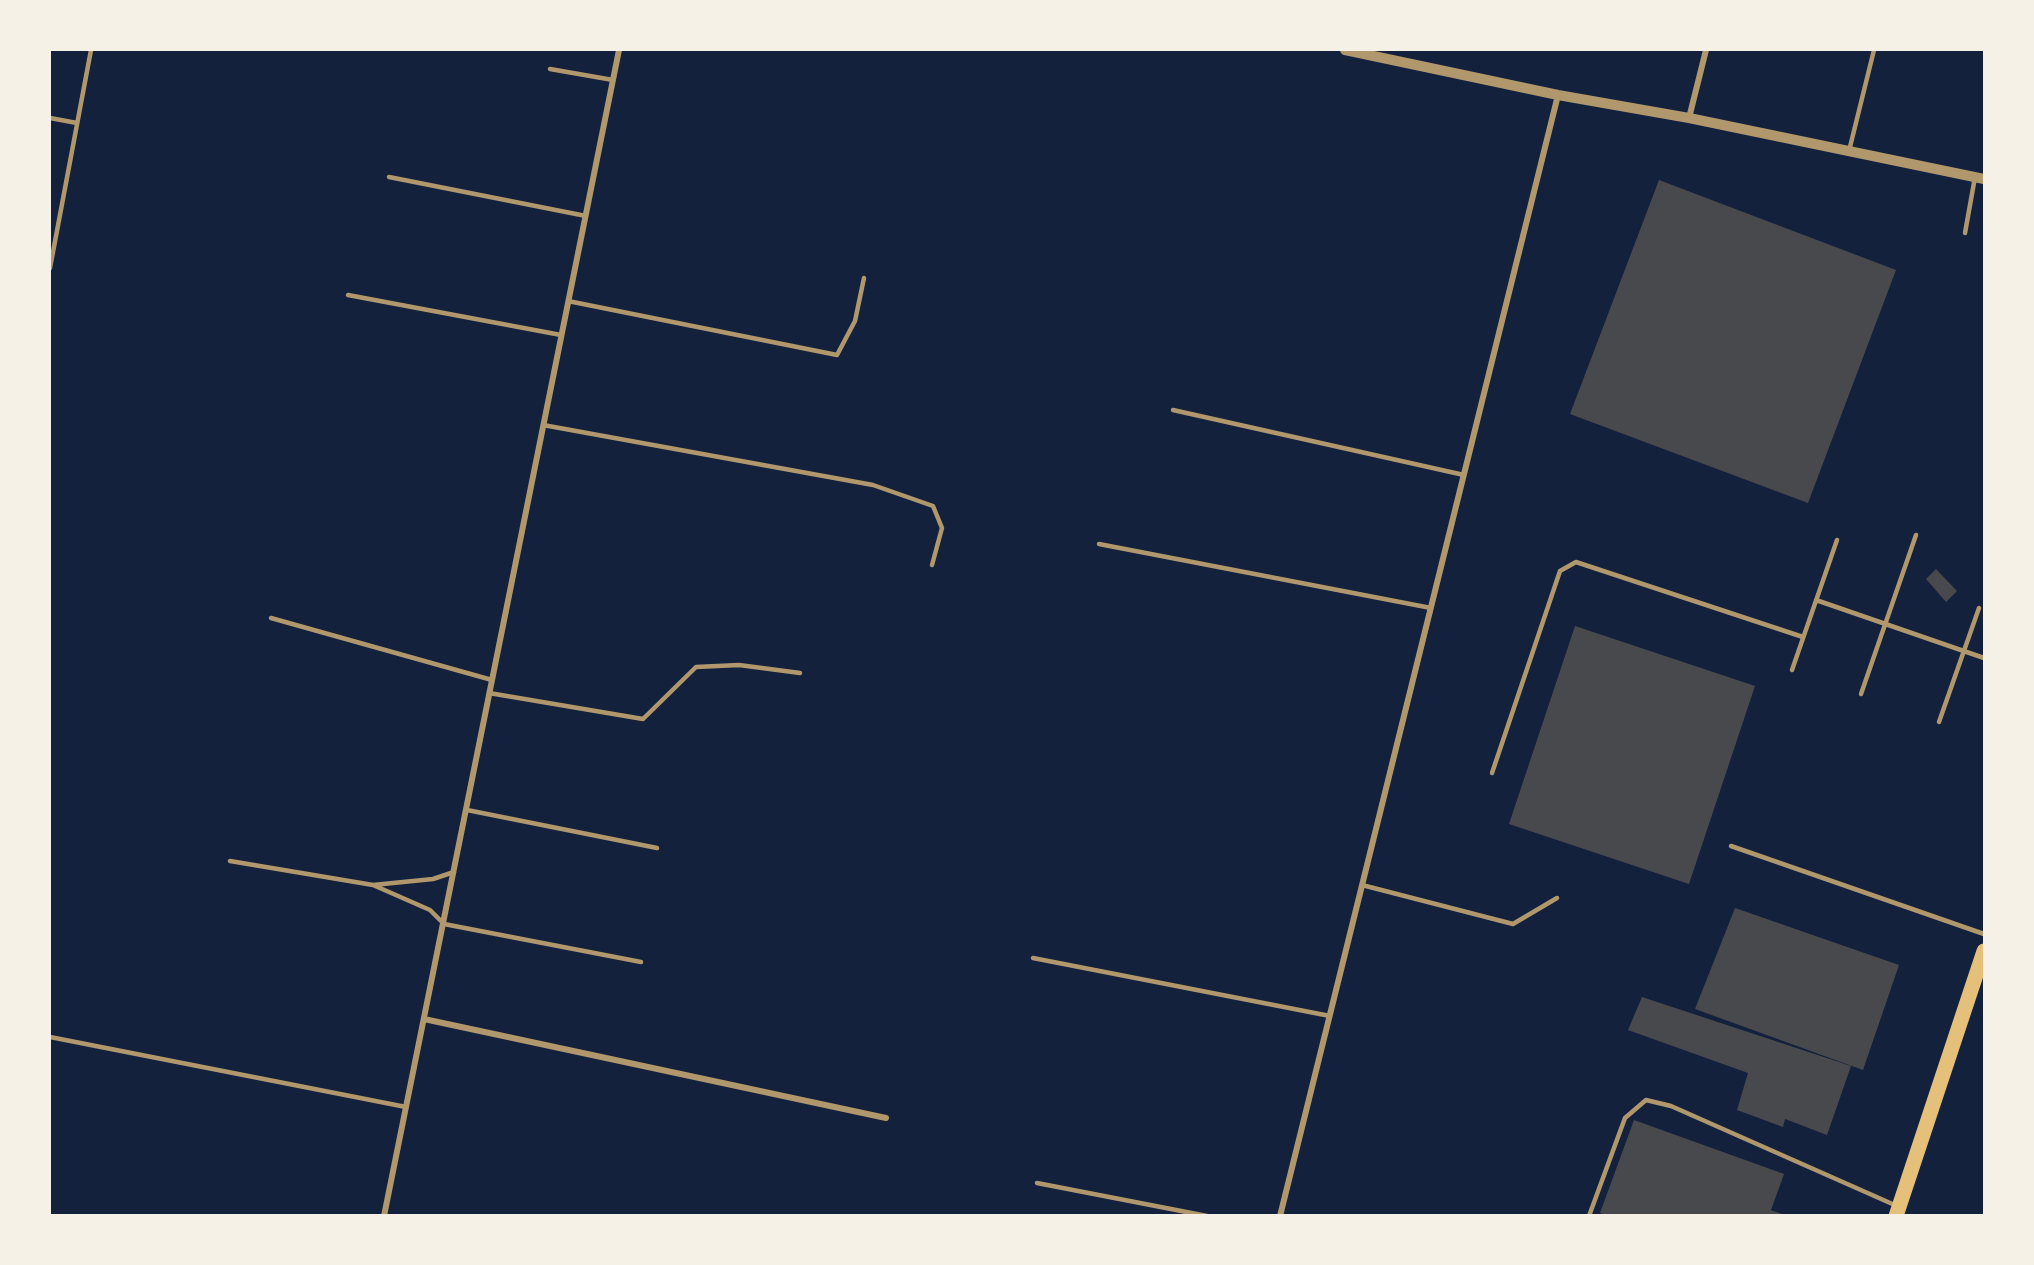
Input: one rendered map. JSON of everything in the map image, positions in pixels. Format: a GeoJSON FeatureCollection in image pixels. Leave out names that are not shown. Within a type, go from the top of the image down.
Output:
{"type":"FeatureCollection","features":[{"type":"Feature","properties":{"kind":"main road"},"geometry":{"type":"LineString","coordinates":[[1898,1211],[1981,977],[1984,951]]}},
{"type":"Feature","properties":{"kind":"street"},"geometry":{"type":"LineString","coordinates":[[384,1215],[619,50]]}},
{"type":"Feature","properties":{"kind":"street"},"geometry":{"type":"LineString","coordinates":[[1345,50],[1558,95],[1689,118],[1980,178]]}},
{"type":"Feature","properties":{"kind":"street"},"geometry":{"type":"LineString","coordinates":[[1689,118],[1706,50]]}},
{"type":"Feature","properties":{"kind":"street"},"geometry":{"type":"LineString","coordinates":[[1280,1215],[1558,95]]}},
{"type":"Feature","properties":{"kind":"street"},"geometry":{"type":"LineString","coordinates":[[424,1019],[886,1118]]}},
{"type":"Feature","properties":{"kind":"lane"},"geometry":{"type":"LineString","coordinates":[[50,268],[91,50]]}},
{"type":"Feature","properties":{"kind":"lane"},"geometry":{"type":"LineString","coordinates":[[1849,151],[1874,50]]}},
{"type":"Feature","properties":{"kind":"lane"},"geometry":{"type":"LineString","coordinates":[[550,69],[613,80]]}},
{"type":"Feature","properties":{"kind":"lane"},"geometry":{"type":"LineString","coordinates":[[50,118],[77,123]]}},
{"type":"Feature","properties":{"kind":"lane"},"geometry":{"type":"LineString","coordinates":[[389,177],[585,216]]}},
{"type":"Feature","properties":{"kind":"lane"},"geometry":{"type":"LineString","coordinates":[[1965,233],[1980,178]]}},
{"type":"Feature","properties":{"kind":"lane"},"geometry":{"type":"LineString","coordinates":[[568,301],[837,355],[855,321],[864,278]]}},
{"type":"Feature","properties":{"kind":"lane"},"geometry":{"type":"LineString","coordinates":[[348,295],[561,335]]}},
{"type":"Feature","properties":{"kind":"lane"},"geometry":{"type":"LineString","coordinates":[[1173,410],[1464,475]]}},
{"type":"Feature","properties":{"kind":"lane"},"geometry":{"type":"LineString","coordinates":[[543,425],[873,485],[933,506],[942,528],[932,565]]}},
{"type":"Feature","properties":{"kind":"lane"},"geometry":{"type":"LineString","coordinates":[[1861,694],[1916,535]]}},
{"type":"Feature","properties":{"kind":"lane"},"geometry":{"type":"LineString","coordinates":[[1792,670],[1837,540]]}},
{"type":"Feature","properties":{"kind":"lane"},"geometry":{"type":"LineString","coordinates":[[1099,544],[1431,608]]}},
{"type":"Feature","properties":{"kind":"lane"},"geometry":{"type":"LineString","coordinates":[[1492,773],[1560,571],[1576,561],[1803,637]]}},
{"type":"Feature","properties":{"kind":"lane"},"geometry":{"type":"LineString","coordinates":[[1816,600],[1984,658]]}},
{"type":"Feature","properties":{"kind":"lane"},"geometry":{"type":"LineString","coordinates":[[1939,722],[1979,608]]}},
{"type":"Feature","properties":{"kind":"lane"},"geometry":{"type":"LineString","coordinates":[[271,618],[492,680]]}},
{"type":"Feature","properties":{"kind":"lane"},"geometry":{"type":"LineString","coordinates":[[489,693],[643,719],[696,667],[739,665],[800,674]]}},
{"type":"Feature","properties":{"kind":"lane"},"geometry":{"type":"LineString","coordinates":[[467,810],[657,848]]}},
{"type":"Feature","properties":{"kind":"lane"},"geometry":{"type":"LineString","coordinates":[[1731,846],[1984,934]]}},
{"type":"Feature","properties":{"kind":"lane"},"geometry":{"type":"LineString","coordinates":[[230,861],[373,885],[430,910],[444,924],[641,962]]}},
{"type":"Feature","properties":{"kind":"lane"},"geometry":{"type":"LineString","coordinates":[[373,885],[433,879],[454,872]]}},
{"type":"Feature","properties":{"kind":"lane"},"geometry":{"type":"LineString","coordinates":[[1362,885],[1513,924],[1557,898]]}},
{"type":"Feature","properties":{"kind":"lane"},"geometry":{"type":"LineString","coordinates":[[1033,958],[1330,1016]]}},
{"type":"Feature","properties":{"kind":"lane"},"geometry":{"type":"LineString","coordinates":[[50,1037],[406,1107]]}},
{"type":"Feature","properties":{"kind":"lane"},"geometry":{"type":"LineString","coordinates":[[1589,1215],[1626,1118],[1646,1100],[1671,1106],[1898,1211]]}},
{"type":"Feature","properties":{"kind":"lane"},"geometry":{"type":"LineString","coordinates":[[1037,1183],[1207,1215]]}},
{"type":"Feature","properties":{"kind":"building"},"geometry":{"type":"Polygon","coordinates":[[[1659,180],[1896,270],[1808,503],[1570,414],[1659,180]]]}},
{"type":"Feature","properties":{"kind":"building"},"geometry":{"type":"Polygon","coordinates":[[[1936,569],[1957,591],[1946,602],[1926,579],[1936,569]]]}},
{"type":"Feature","properties":{"kind":"building"},"geometry":{"type":"Polygon","coordinates":[[[1575,626],[1755,686],[1689,884],[1509,824],[1575,626]]]}},
{"type":"Feature","properties":{"kind":"building"},"geometry":{"type":"Polygon","coordinates":[[[1735,908],[1899,965],[1863,1070],[1695,1009],[1735,908]]]}},
{"type":"Feature","properties":{"kind":"building"},"geometry":{"type":"Polygon","coordinates":[[[1642,997],[1851,1066],[1827,1135],[1785,1119],[1783,1127],[1737,1110],[1748,1073],[1628,1030],[1642,997]]]}},
{"type":"Feature","properties":{"kind":"building"},"geometry":{"type":"Polygon","coordinates":[[[1634,1120],[1784,1174],[1771,1210],[1787,1216],[1607,1216],[1600,1213],[1634,1120]]]}}]}
